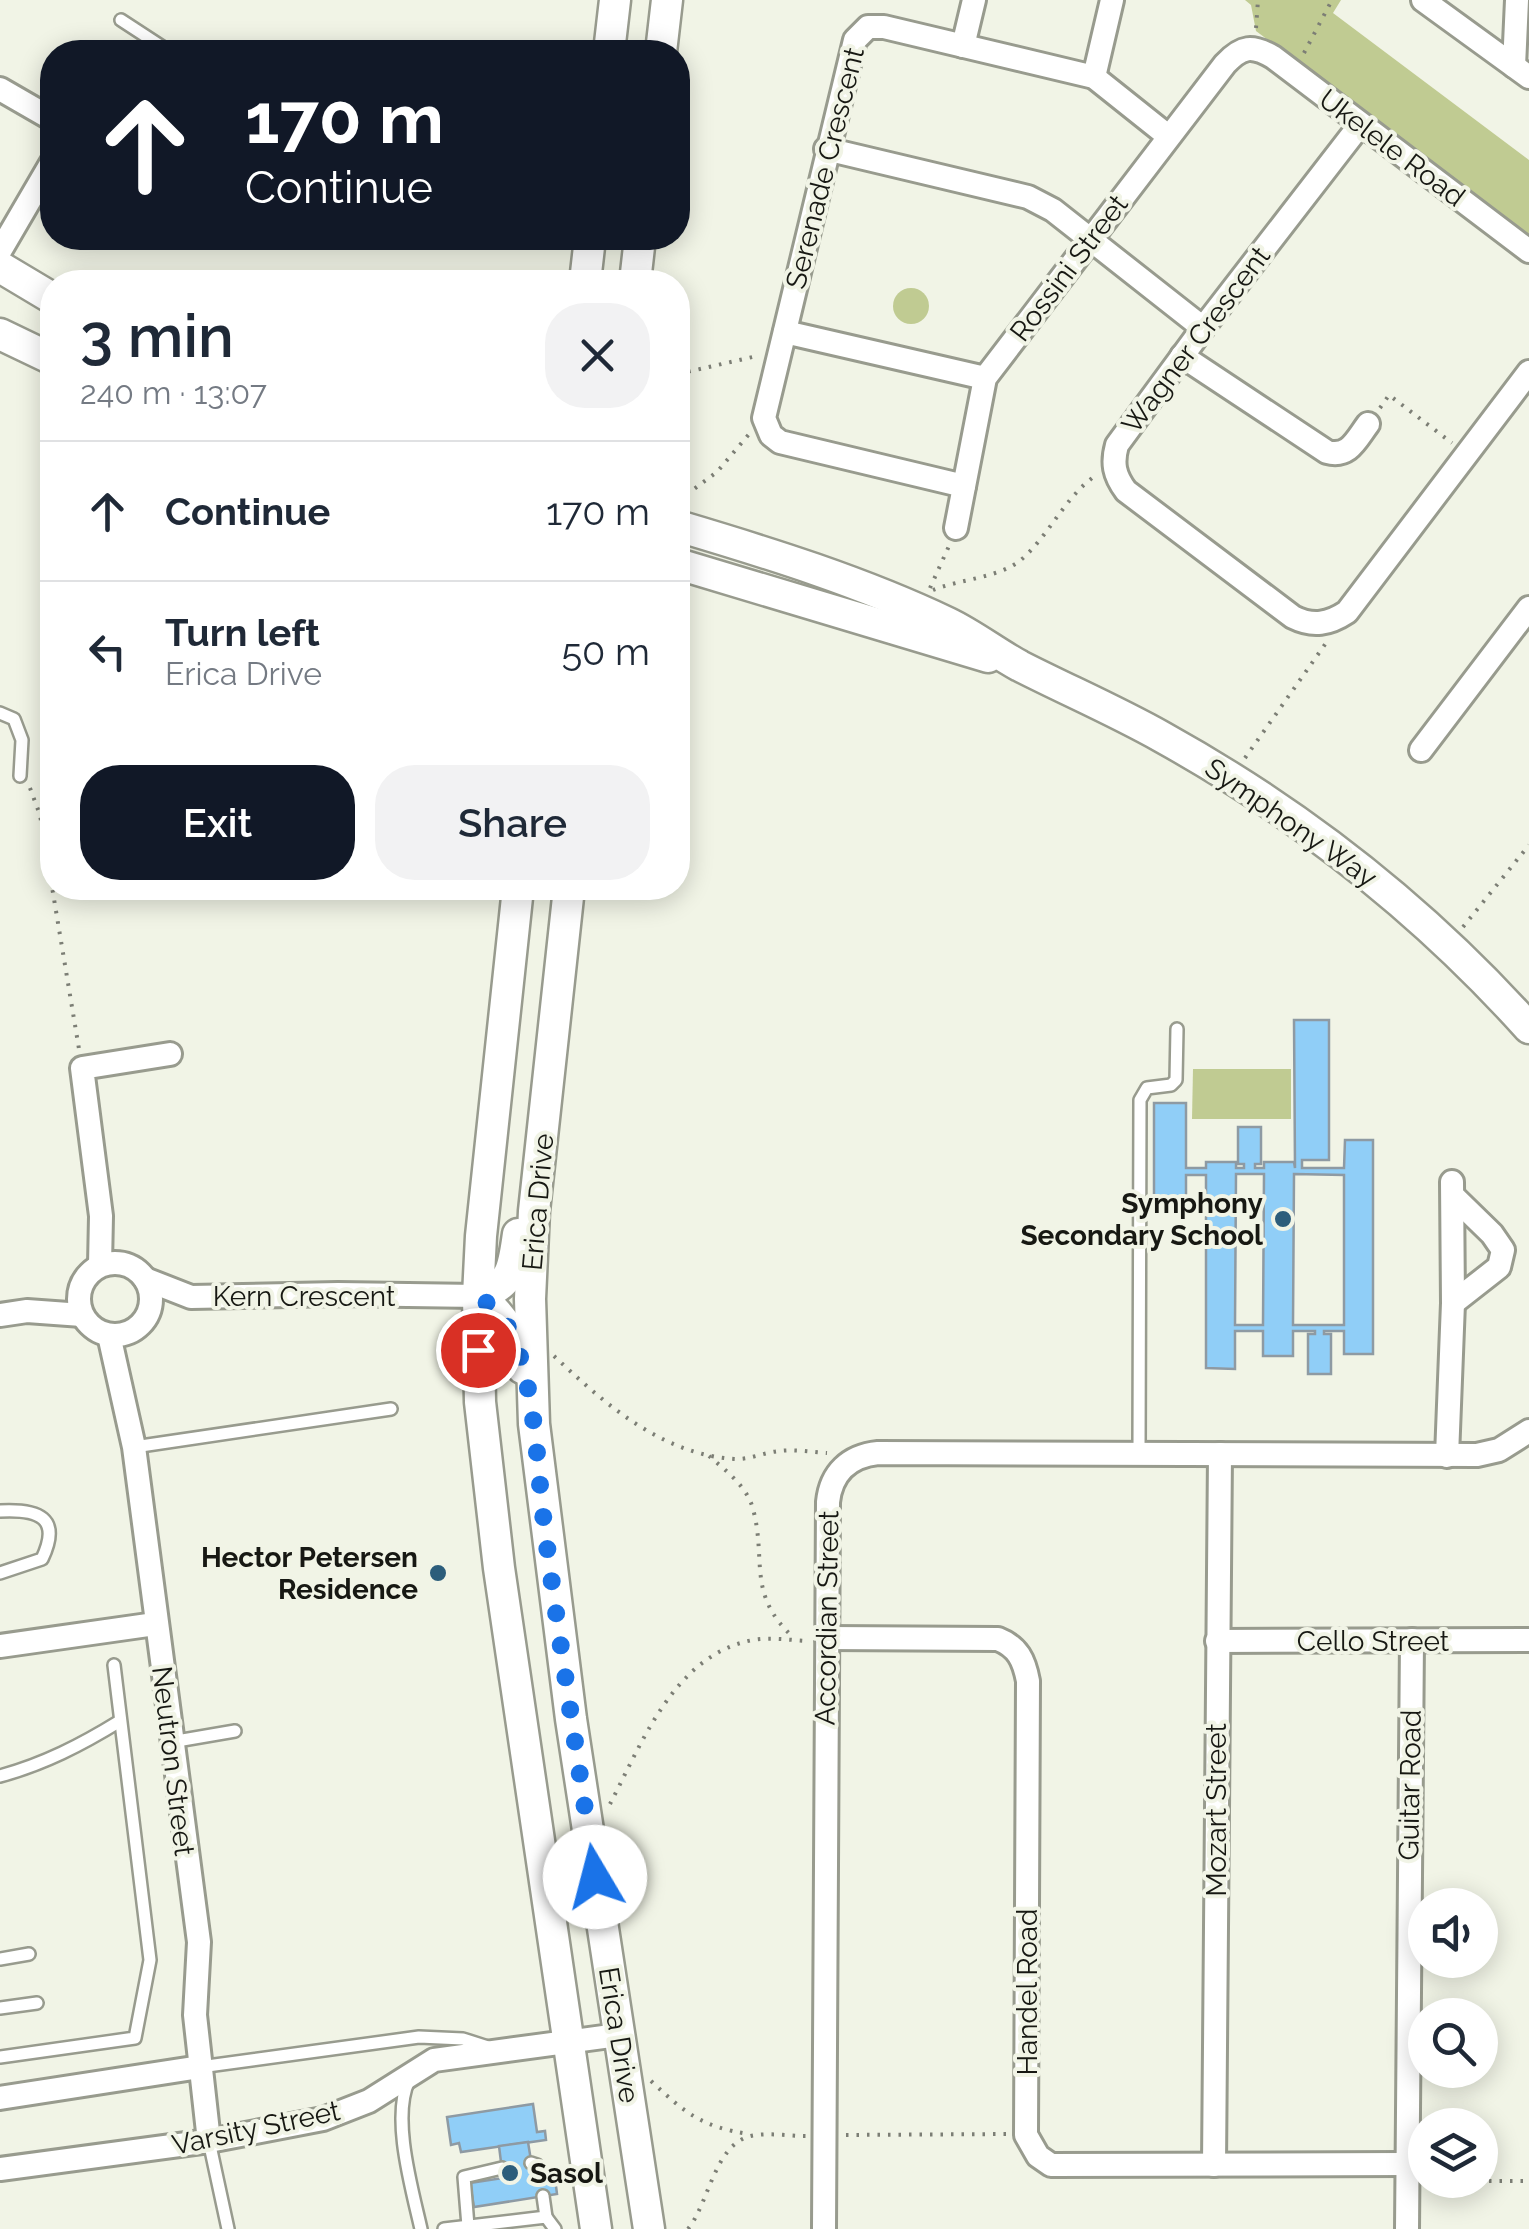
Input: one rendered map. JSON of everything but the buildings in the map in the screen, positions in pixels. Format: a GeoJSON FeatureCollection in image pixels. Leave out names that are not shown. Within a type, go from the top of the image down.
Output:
{"type":"FeatureCollection","features":[{"type":"Feature","properties":{"kind":"main road"},"geometry":{"type":"LineString","coordinates":[[611,40],[616,0]]}},
{"type":"Feature","properties":{"kind":"main road"},"geometry":{"type":"LineString","coordinates":[[662,40],[667,0]]}},
{"type":"Feature","properties":{"kind":"main road"},"geometry":{"type":"LineString","coordinates":[[0,267],[40,291]]}},
{"type":"Feature","properties":{"kind":"main road"},"geometry":{"type":"LineString","coordinates":[[0,334],[40,353]]}},
{"type":"Feature","properties":{"kind":"main road","name":"Symphony Way"},"geometry":{"type":"LineString","coordinates":[[690,530],[852,582],[952,624],[1020,666],[1164,738],[1271,804],[1391,892],[1492,987],[1529,1028]]}},
{"type":"Feature","properties":{"kind":"main road","name":"Symphony Way"},"geometry":{"type":"LineString","coordinates":[[690,568],[1020,666]]}},
{"type":"Feature","properties":{"kind":"main road","name":"Erica Drive"},"geometry":{"type":"LineString","coordinates":[[517,900],[486,1177],[478,1296],[484,1454],[596,2229]]}},
{"type":"Feature","properties":{"kind":"main road","name":"Erica Drive"},"geometry":{"type":"LineString","coordinates":[[568,900],[534,1211],[530,1298],[534,1424],[558,1621],[649,2229]]}},
{"type":"Feature","properties":{"kind":"main road"},"geometry":{"type":"LineString","coordinates":[[478,1296],[501,1286],[514,1263],[529,1143],[553,1038]]}},
{"type":"Feature","properties":{"kind":"main road"},"geometry":{"type":"LineString","coordinates":[[478,1296],[507,1323],[518,1348],[534,1424]]}},
{"type":"Feature","properties":{"kind":"street"},"geometry":{"type":"LineString","coordinates":[[962,46],[974,0]]}},
{"type":"Feature","properties":{"kind":"street"},"geometry":{"type":"LineString","coordinates":[[1094,77],[1112,0]]}},
{"type":"Feature","properties":{"kind":"street"},"geometry":{"type":"LineString","coordinates":[[1422,0],[1521,71]]}},
{"type":"Feature","properties":{"kind":"street"},"geometry":{"type":"LineString","coordinates":[[1517,0],[1521,71]]}},
{"type":"Feature","properties":{"kind":"street","name":"Serenade Crescent"},"geometry":{"type":"LineString","coordinates":[[964,486],[780,442],[771,436],[764,418],[826,149],[860,31],[868,26],[884,27],[1094,77],[1168,136]]}},
{"type":"Feature","properties":{"kind":"street","name":"Ukelele Road"},"geometry":{"type":"LineString","coordinates":[[1253,47],[1272,57],[1529,251]]}},
{"type":"Feature","properties":{"kind":"street","name":"Rossini Street"},"geometry":{"type":"LineString","coordinates":[[956,528],[985,378],[1225,64],[1243,49],[1253,47]]}},
{"type":"Feature","properties":{"kind":"street"},"geometry":{"type":"LineString","coordinates":[[0,89],[40,112]]}},
{"type":"Feature","properties":{"kind":"street","name":"Wagner Crescent"},"geometry":{"type":"LineString","coordinates":[[1114,472],[1117,445],[1360,124]]}},
{"type":"Feature","properties":{"kind":"street"},"geometry":{"type":"LineString","coordinates":[[826,149],[1028,197],[1053,210],[1203,328]]}},
{"type":"Feature","properties":{"kind":"street"},"geometry":{"type":"LineString","coordinates":[[0,250],[40,182]]}},
{"type":"Feature","properties":{"kind":"street"},"geometry":{"type":"LineString","coordinates":[[783,342],[985,378]]}},
{"type":"Feature","properties":{"kind":"street"},"geometry":{"type":"LineString","coordinates":[[1182,356],[1327,452],[1346,453],[1368,424]]}},
{"type":"Feature","properties":{"kind":"street"},"geometry":{"type":"LineString","coordinates":[[1114,472],[1126,490],[1293,618],[1305,623],[1334,621],[1347,612],[1529,372]]}},
{"type":"Feature","properties":{"kind":"street"},"geometry":{"type":"LineString","coordinates":[[1421,750],[1529,608]]}},
{"type":"Feature","properties":{"kind":"street"},"geometry":{"type":"LineString","coordinates":[[100,1266],[101,1216],[82,1068],[170,1054]]}},
{"type":"Feature","properties":{"kind":"street"},"geometry":{"type":"LineString","coordinates":[[1447,1456],[1453,1303],[1452,1189],[1503,1250],[1499,1267],[1453,1303]]}},
{"type":"Feature","properties":{"kind":"street"},"geometry":{"type":"LineString","coordinates":[[101,1216],[138,1272],[151,1298],[129,1328],[89,1325],[80,1304],[90,1272],[111,1262],[138,1272]]}},
{"type":"Feature","properties":{"kind":"street","name":"Kern Crescent"},"geometry":{"type":"LineString","coordinates":[[138,1272],[191,1297]]}},
{"type":"Feature","properties":{"kind":"street","name":"Kern Crescent"},"geometry":{"type":"LineString","coordinates":[[129,1328],[191,1297],[478,1296]]}},
{"type":"Feature","properties":{"kind":"street"},"geometry":{"type":"LineString","coordinates":[[0,1315],[80,1304]]}},
{"type":"Feature","properties":{"kind":"street","name":"Neutron Street"},"geometry":{"type":"LineString","coordinates":[[129,1328],[120,1382],[134,1447],[199,1942],[195,2015],[209,2141]]}},
{"type":"Feature","properties":{"kind":"street","name":"Accordian Street"},"geometry":{"type":"LineString","coordinates":[[824,2229],[820,1640],[829,1491],[837,1473],[849,1462],[878,1453],[1447,1456],[1499,1450],[1529,1431]]}},
{"type":"Feature","properties":{"kind":"street","name":"Mozart Street"},"geometry":{"type":"LineString","coordinates":[[1214,2165],[1220,1454]]}},
{"type":"Feature","properties":{"kind":"street"},"geometry":{"type":"LineString","coordinates":[[0,1646],[155,1624]]}},
{"type":"Feature","properties":{"kind":"street","name":"Handel Road"},"geometry":{"type":"LineString","coordinates":[[820,1640],[998,1639],[1018,1652],[1028,1681],[1026,2135],[1030,2147],[1051,2165],[1214,2165],[1408,2172]]}},
{"type":"Feature","properties":{"kind":"street","name":"Guitar Road"},"geometry":{"type":"LineString","coordinates":[[1412,1640],[1412,2108]]}},
{"type":"Feature","properties":{"kind":"street","name":"Cello Street"},"geometry":{"type":"LineString","coordinates":[[1217,1641],[1529,1640]]}},
{"type":"Feature","properties":{"kind":"street","name":"Varsity Street"},"geometry":{"type":"LineString","coordinates":[[0,2169],[209,2141],[322,2119],[369,2101],[434,2060],[618,2036]]}},
{"type":"Feature","properties":{"kind":"street"},"geometry":{"type":"LineString","coordinates":[[0,2098],[200,2067]]}},
{"type":"Feature","properties":{"kind":"street","name":"Guitar Road"},"geometry":{"type":"LineString","coordinates":[[1407,2229],[1410,2198]]}},
{"type":"Feature","properties":{"kind":"lane"},"geometry":{"type":"LineString","coordinates":[[121,20],[152,40]]}},
{"type":"Feature","properties":{"kind":"lane"},"geometry":{"type":"LineString","coordinates":[[0,713],[14,720],[22,740],[20,776]]}},
{"type":"Feature","properties":{"kind":"lane"},"geometry":{"type":"LineString","coordinates":[[1138,1454],[1140,1100],[1148,1088],[1172,1085],[1176,1080],[1177,1029]]}},
{"type":"Feature","properties":{"kind":"lane"},"geometry":{"type":"LineString","coordinates":[[134,1447],[390,1409]]}},
{"type":"Feature","properties":{"kind":"lane"},"geometry":{"type":"LineString","coordinates":[[0,1511],[40,1514],[48,1526],[50,1542],[42,1559],[0,1573]]}},
{"type":"Feature","properties":{"kind":"lane"},"geometry":{"type":"LineString","coordinates":[[0,2058],[135,2038],[150,1960],[114,1665]]}},
{"type":"Feature","properties":{"kind":"lane"},"geometry":{"type":"LineString","coordinates":[[0,1776],[50,1760],[120,1721]]}},
{"type":"Feature","properties":{"kind":"lane"},"geometry":{"type":"LineString","coordinates":[[171,1742],[235,1732]]}},
{"type":"Feature","properties":{"kind":"lane"},"geometry":{"type":"LineString","coordinates":[[0,1959],[29,1954]]}},
{"type":"Feature","properties":{"kind":"lane"},"geometry":{"type":"LineString","coordinates":[[0,2008],[38,2003]]}},
{"type":"Feature","properties":{"kind":"lane"},"geometry":{"type":"LineString","coordinates":[[200,2067],[420,2037],[463,2039],[502,2051]]}},
{"type":"Feature","properties":{"kind":"lane"},"geometry":{"type":"LineString","coordinates":[[414,2072],[402,2099],[421,2229]]}},
{"type":"Feature","properties":{"kind":"lane"},"geometry":{"type":"LineString","coordinates":[[209,2141],[228,2229]]}},
{"type":"Feature","properties":{"kind":"lane"},"geometry":{"type":"LineString","coordinates":[[468,2226],[464,2177],[502,2168]]}},
{"type":"Feature","properties":{"kind":"lane"},"geometry":{"type":"LineString","coordinates":[[543,2196],[546,2217],[555,2229]]}},
{"type":"Feature","properties":{"kind":"lane"},"geometry":{"type":"LineString","coordinates":[[444,2229],[546,2217]]}},
{"type":"Feature","properties":{"kind":"path"},"geometry":{"type":"LineString","coordinates":[[1253,47],[1258,0]]}},
{"type":"Feature","properties":{"kind":"path"},"geometry":{"type":"LineString","coordinates":[[1296,75],[1316,26],[1332,0]]}},
{"type":"Feature","properties":{"kind":"path"},"geometry":{"type":"LineString","coordinates":[[690,370],[783,342]]}},
{"type":"Feature","properties":{"kind":"path"},"geometry":{"type":"LineString","coordinates":[[1368,424],[1388,395],[1466,455]]}},
{"type":"Feature","properties":{"kind":"path"},"geometry":{"type":"LineString","coordinates":[[690,493],[716,472],[755,427]]}},
{"type":"Feature","properties":{"kind":"path"},"geometry":{"type":"LineString","coordinates":[[956,528],[927,594],[1021,560],[1093,477],[1114,472]]}},
{"type":"Feature","properties":{"kind":"path"},"geometry":{"type":"LineString","coordinates":[[1242,762],[1332,635]]}},
{"type":"Feature","properties":{"kind":"path"},"geometry":{"type":"LineString","coordinates":[[20,776],[31,790],[40,814]]}},
{"type":"Feature","properties":{"kind":"path"},"geometry":{"type":"LineString","coordinates":[[1461,930],[1529,845]]}},
{"type":"Feature","properties":{"kind":"path"},"geometry":{"type":"LineString","coordinates":[[54,900],[82,1068]]}},
{"type":"Feature","properties":{"kind":"path"},"geometry":{"type":"LineString","coordinates":[[554,1356],[602,1402],[635,1425],[709,1456],[739,1459],[784,1450],[838,1454]]}},
{"type":"Feature","properties":{"kind":"path"},"geometry":{"type":"LineString","coordinates":[[709,1456],[730,1475],[753,1506],[758,1574],[766,1603],[798,1640]]}},
{"type":"Feature","properties":{"kind":"path"},"geometry":{"type":"LineString","coordinates":[[610,1805],[664,1705],[702,1663],[751,1640],[820,1640]]}},
{"type":"Feature","properties":{"kind":"path"},"geometry":{"type":"LineString","coordinates":[[651,2081],[678,2108],[698,2121],[754,2134],[812,2136]]}},
{"type":"Feature","properties":{"kind":"path"},"geometry":{"type":"LineString","coordinates":[[688,2229],[729,2150],[739,2140],[754,2134]]}},
{"type":"Feature","properties":{"kind":"path"},"geometry":{"type":"LineString","coordinates":[[837,2136],[1013,2134]]}},
{"type":"Feature","properties":{"kind":"path"},"geometry":{"type":"LineString","coordinates":[[1498,2178],[1529,2180]]}},
{"type":"Feature","properties":{"kind":"green space"},"geometry":{"type":"Polygon","coordinates":[[[1245,0],[1341,0],[1333,13],[1529,160],[1529,237],[1256,31],[1251,5],[1245,0]]]}},
{"type":"Feature","properties":{"kind":"green space"},"geometry":{"type":"Polygon","coordinates":[[[911,288],[924,293],[929,306],[924,319],[911,324],[898,319],[893,306],[898,293],[911,288]]]}},
{"type":"Feature","properties":{"kind":"green space"},"geometry":{"type":"Polygon","coordinates":[[[1193,1069],[1291,1069],[1291,1119],[1192,1119],[1193,1069]]]}},
{"type":"Feature","properties":{"kind":"place","name":"Symphony Secondary School"},"geometry":{"type":"Point","coordinates":[1283,1219]}},
{"type":"Feature","properties":{"kind":"place","name":"Hector Petersen Residence"},"geometry":{"type":"Point","coordinates":[438,1573]}},
{"type":"Feature","properties":{"kind":"place","name":"Sasol"},"geometry":{"type":"Point","coordinates":[510,2173]}},
{"type":"Feature","properties":{"kind":"route"},"geometry":{"type":"LineString","coordinates":[[478,1350],[478,1296],[507,1323],[518,1348],[534,1424],[544,1522],[595,1877]]}}]}
